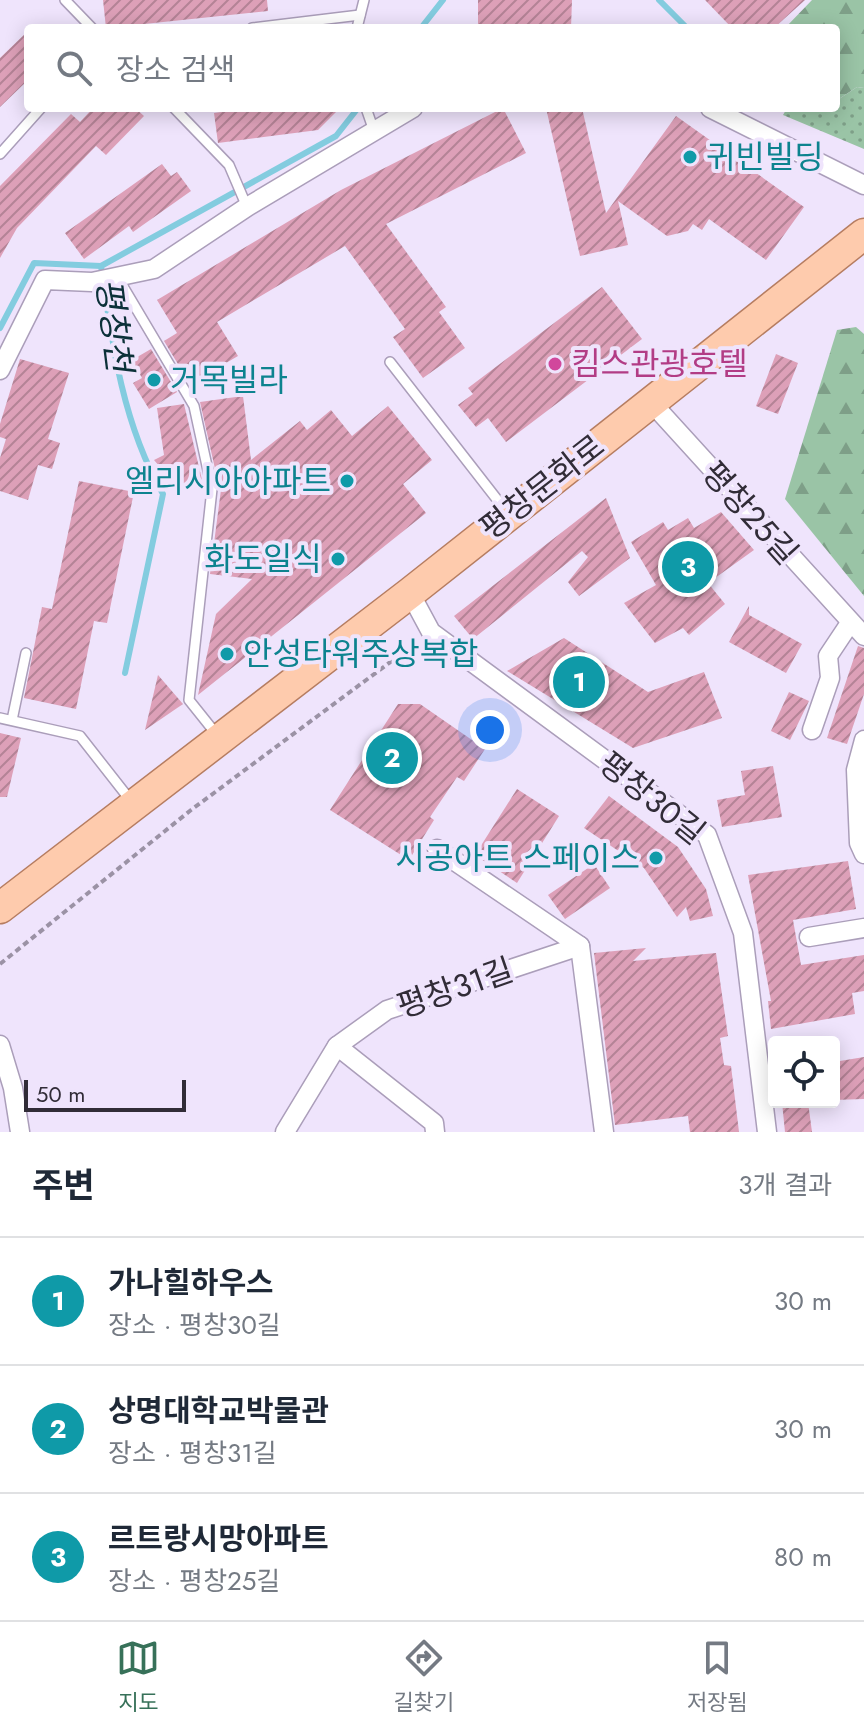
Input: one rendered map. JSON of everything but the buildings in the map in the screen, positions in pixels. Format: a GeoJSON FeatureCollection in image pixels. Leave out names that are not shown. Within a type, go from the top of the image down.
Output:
{"type":"FeatureCollection","features":[{"type":"Feature","properties":{"kind":"main road","name":"평창문화로"},"geometry":{"type":"LineString","coordinates":[[0,908],[410,593],[864,234]]}},
{"type":"Feature","properties":{"kind":"street"},"geometry":{"type":"LineString","coordinates":[[0,370],[45,280],[92,282],[154,269],[247,207],[406,112]]}},
{"type":"Feature","properties":{"kind":"street"},"geometry":{"type":"LineString","coordinates":[[718,112],[864,185]]}},
{"type":"Feature","properties":{"kind":"street","name":"평창25길"},"geometry":{"type":"LineString","coordinates":[[651,402],[864,636]]}},
{"type":"Feature","properties":{"kind":"street","name":"평창30길"},"geometry":{"type":"LineString","coordinates":[[410,593],[431,632],[707,835],[743,933],[767,1132]]}},
{"type":"Feature","properties":{"kind":"street"},"geometry":{"type":"LineString","coordinates":[[812,730],[830,678],[828,656],[850,623]]}},
{"type":"Feature","properties":{"kind":"street"},"geometry":{"type":"LineString","coordinates":[[864,740],[856,770],[859,843],[864,854]]}},
{"type":"Feature","properties":{"kind":"street","name":"평창31길"},"geometry":{"type":"LineString","coordinates":[[437,849],[580,946]]}},
{"type":"Feature","properties":{"kind":"street"},"geometry":{"type":"LineString","coordinates":[[809,937],[864,928]]}},
{"type":"Feature","properties":{"kind":"street"},"geometry":{"type":"LineString","coordinates":[[580,946],[604,1132]]}},
{"type":"Feature","properties":{"kind":"street","name":"평창31길"},"geometry":{"type":"LineString","coordinates":[[285,1132],[337,1046],[387,1010],[580,946]]}},
{"type":"Feature","properties":{"kind":"street"},"geometry":{"type":"LineString","coordinates":[[0,1045],[13,1088],[20,1132]]}},
{"type":"Feature","properties":{"kind":"street"},"geometry":{"type":"LineString","coordinates":[[337,1046],[434,1123],[435,1132]]}},
{"type":"Feature","properties":{"kind":"lane"},"geometry":{"type":"LineString","coordinates":[[358,24],[364,0]]}},
{"type":"Feature","properties":{"kind":"lane"},"geometry":{"type":"LineString","coordinates":[[67,1],[88,24]]}},
{"type":"Feature","properties":{"kind":"lane"},"geometry":{"type":"LineString","coordinates":[[285,24],[360,15]]}},
{"type":"Feature","properties":{"kind":"lane"},"geometry":{"type":"LineString","coordinates":[[0,154],[37,112]]}},
{"type":"Feature","properties":{"kind":"lane"},"geometry":{"type":"LineString","coordinates":[[178,112],[229,165],[247,207]]}},
{"type":"Feature","properties":{"kind":"lane"},"geometry":{"type":"LineString","coordinates":[[367,112],[374,131]]}},
{"type":"Feature","properties":{"kind":"lane"},"geometry":{"type":"LineString","coordinates":[[118,278],[194,406],[212,489],[189,700],[219,738]]}},
{"type":"Feature","properties":{"kind":"lane"},"geometry":{"type":"LineString","coordinates":[[390,362],[508,513]]}},
{"type":"Feature","properties":{"kind":"lane"},"geometry":{"type":"LineString","coordinates":[[12,720],[26,653]]}},
{"type":"Feature","properties":{"kind":"lane"},"geometry":{"type":"LineString","coordinates":[[0,718],[80,736],[133,803]]}},
{"type":"Feature","properties":{"kind":"path"},"geometry":{"type":"LineString","coordinates":[[0,964],[191,810],[431,632]]}},
{"type":"Feature","properties":{"kind":"green space"},"geometry":{"type":"Polygon","coordinates":[[[812,0],[864,0],[864,88],[857,87],[840,98],[840,24],[789,24],[812,0]]]}},
{"type":"Feature","properties":{"kind":"green space"},"geometry":{"type":"Polygon","coordinates":[[[857,87],[864,88],[864,149],[783,115],[785,112],[840,112],[840,98],[857,87]]]}},
{"type":"Feature","properties":{"kind":"green space"},"geometry":{"type":"Polygon","coordinates":[[[856,327],[864,334],[864,596],[785,499],[837,330],[856,327]]]}},
{"type":"Feature","properties":{"kind":"waterway","name":"평창천"},"geometry":{"type":"LineString","coordinates":[[424,24],[443,0]]}},
{"type":"Feature","properties":{"kind":"waterway","name":"평창천"},"geometry":{"type":"LineString","coordinates":[[659,0],[683,24]]}},
{"type":"Feature","properties":{"kind":"waterway","name":"평창천"},"geometry":{"type":"LineString","coordinates":[[125,673],[163,494],[138,440],[121,383],[101,266],[336,136],[355,112]]}},
{"type":"Feature","properties":{"kind":"waterway"},"geometry":{"type":"LineString","coordinates":[[0,328],[34,263],[101,266]]}},
{"type":"Feature","properties":{"kind":"place","name":"귀빈빌딩"},"geometry":{"type":"Point","coordinates":[690,157]}},
{"type":"Feature","properties":{"kind":"place","name":"킴스관광호텔"},"geometry":{"type":"Point","coordinates":[555,364]}},
{"type":"Feature","properties":{"kind":"place","name":"거목빌라"},"geometry":{"type":"Point","coordinates":[154,380]}},
{"type":"Feature","properties":{"kind":"place","name":"엘리시아아파트"},"geometry":{"type":"Point","coordinates":[347,481]}},
{"type":"Feature","properties":{"kind":"place","name":"화도일식"},"geometry":{"type":"Point","coordinates":[338,559]}},
{"type":"Feature","properties":{"kind":"place","name":"르트랑시망아파트"},"geometry":{"type":"Point","coordinates":[688,567]}},
{"type":"Feature","properties":{"kind":"place","name":"안성타워주상복합"},"geometry":{"type":"Point","coordinates":[227,654]}},
{"type":"Feature","properties":{"kind":"place","name":"가나힐하우스"},"geometry":{"type":"Point","coordinates":[579,682]}},
{"type":"Feature","properties":{"kind":"place","name":"상명대학교박물관"},"geometry":{"type":"Point","coordinates":[392,758]}},
{"type":"Feature","properties":{"kind":"place","name":"시공아트 스페이스"},"geometry":{"type":"Point","coordinates":[656,858]}}]}
